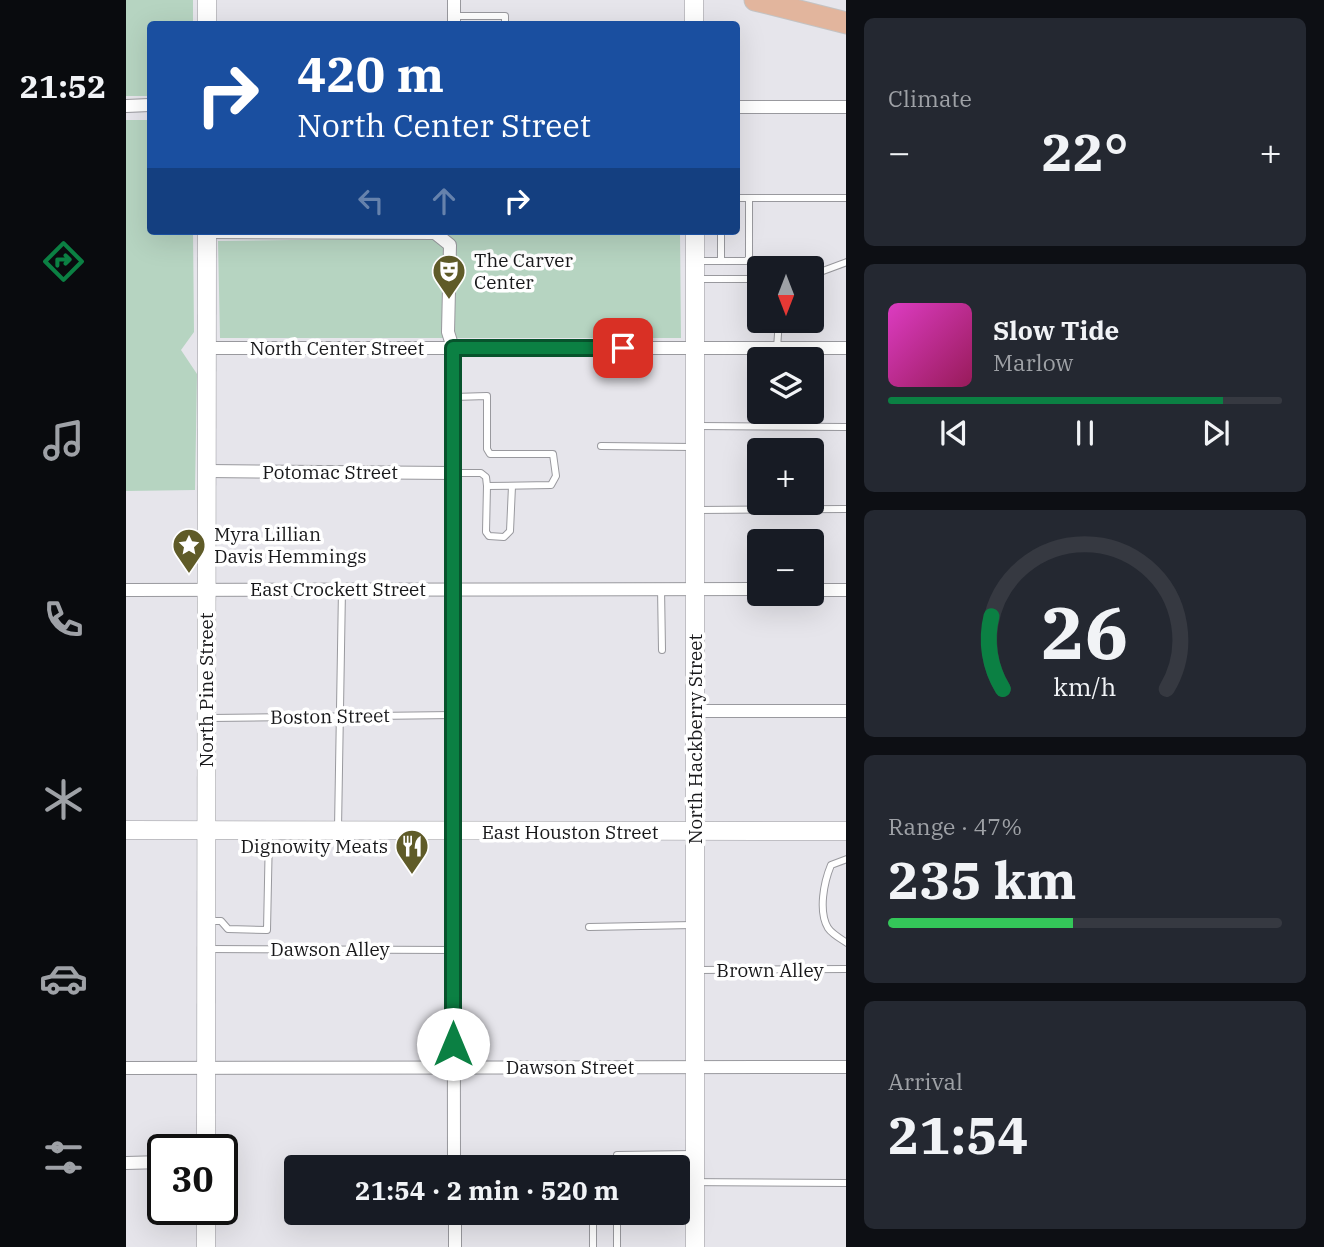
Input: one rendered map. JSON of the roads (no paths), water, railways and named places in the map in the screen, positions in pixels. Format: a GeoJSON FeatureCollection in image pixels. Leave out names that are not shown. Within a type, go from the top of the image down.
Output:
{"type":"FeatureCollection","features":[{"type":"Feature","properties":{"kind":"main road"},"geometry":{"type":"LineString","coordinates":[[207,0],[207,21]]}},
{"type":"Feature","properties":{"kind":"main road"},"geometry":{"type":"LineString","coordinates":[[694,0],[694,21]]}},
{"type":"Feature","properties":{"kind":"main road"},"geometry":{"type":"LineString","coordinates":[[755,0],[846,23]]}},
{"type":"Feature","properties":{"kind":"main road","name":"North Pine Street"},"geometry":{"type":"LineString","coordinates":[[206,1134],[207,235]]}},
{"type":"Feature","properties":{"kind":"main road","name":"North Hackberry Street"},"geometry":{"type":"LineString","coordinates":[[690,1170],[695,1154],[695,235]]}},
{"type":"Feature","properties":{"kind":"main road","name":"East Houston Street"},"geometry":{"type":"LineString","coordinates":[[126,830],[846,831]]}},
{"type":"Feature","properties":{"kind":"main road","name":"North Hackberry Street"},"geometry":{"type":"LineString","coordinates":[[690,1211],[695,1247]]}},
{"type":"Feature","properties":{"kind":"main road"},"geometry":{"type":"LineString","coordinates":[[206,1225],[206,1247]]}},
{"type":"Feature","properties":{"kind":"street"},"geometry":{"type":"LineString","coordinates":[[454,0],[454,20]]}},
{"type":"Feature","properties":{"kind":"street"},"geometry":{"type":"LineString","coordinates":[[126,106],[147,106]]}},
{"type":"Feature","properties":{"kind":"street"},"geometry":{"type":"LineString","coordinates":[[740,107],[846,107]]}},
{"type":"Feature","properties":{"kind":"street"},"geometry":{"type":"LineString","coordinates":[[440,235],[450,245],[449,332],[453,348],[454,1155]]}},
{"type":"Feature","properties":{"kind":"street","name":"North Center Street"},"geometry":{"type":"LineString","coordinates":[[206,348],[747,348]]}},
{"type":"Feature","properties":{"kind":"street","name":"North Center Street"},"geometry":{"type":"LineString","coordinates":[[824,348],[846,348]]}},
{"type":"Feature","properties":{"kind":"street","name":"Potomac Street"},"geometry":{"type":"LineString","coordinates":[[206,471],[453,473]]}},
{"type":"Feature","properties":{"kind":"street","name":"East Crockett Street"},"geometry":{"type":"LineString","coordinates":[[126,590],[747,589]]}},
{"type":"Feature","properties":{"kind":"street"},"geometry":{"type":"LineString","coordinates":[[824,590],[846,590]]}},
{"type":"Feature","properties":{"kind":"street"},"geometry":{"type":"LineString","coordinates":[[695,712],[846,710]]}},
{"type":"Feature","properties":{"kind":"street","name":"Dawson Street"},"geometry":{"type":"LineString","coordinates":[[126,1068],[846,1067]]}},
{"type":"Feature","properties":{"kind":"street"},"geometry":{"type":"LineString","coordinates":[[126,1163],[147,1162]]}},
{"type":"Feature","properties":{"kind":"street"},"geometry":{"type":"LineString","coordinates":[[454,1225],[455,1247]]}},
{"type":"Feature","properties":{"kind":"lane"},"geometry":{"type":"LineString","coordinates":[[454,20],[505,16],[505,21]]}},
{"type":"Feature","properties":{"kind":"lane"},"geometry":{"type":"LineString","coordinates":[[740,198],[846,198]]}},
{"type":"Feature","properties":{"kind":"lane"},"geometry":{"type":"LineString","coordinates":[[695,270],[721,261],[746,261],[749,198]]}},
{"type":"Feature","properties":{"kind":"lane"},"geometry":{"type":"LineString","coordinates":[[721,235],[721,261]]}},
{"type":"Feature","properties":{"kind":"lane"},"geometry":{"type":"LineString","coordinates":[[824,270],[846,262]]}},
{"type":"Feature","properties":{"kind":"lane"},"geometry":{"type":"LineString","coordinates":[[695,270],[747,277]]}},
{"type":"Feature","properties":{"kind":"lane"},"geometry":{"type":"LineString","coordinates":[[453,397],[487,396],[487,449],[490,454],[546,454],[555,458],[556,476],[551,485],[487,486]]}},
{"type":"Feature","properties":{"kind":"lane"},"geometry":{"type":"LineString","coordinates":[[695,426],[846,427]]}},
{"type":"Feature","properties":{"kind":"lane"},"geometry":{"type":"LineString","coordinates":[[601,446],[694,447]]}},
{"type":"Feature","properties":{"kind":"lane"},"geometry":{"type":"LineString","coordinates":[[453,473],[481,473],[486,477],[486,532],[489,536],[504,537],[510,531],[512,486]]}},
{"type":"Feature","properties":{"kind":"lane"},"geometry":{"type":"LineString","coordinates":[[695,510],[846,509]]}},
{"type":"Feature","properties":{"kind":"lane"},"geometry":{"type":"LineString","coordinates":[[662,588],[662,650]]}},
{"type":"Feature","properties":{"kind":"lane"},"geometry":{"type":"LineString","coordinates":[[338,832],[342,589]]}},
{"type":"Feature","properties":{"kind":"lane","name":"Boston Street"},"geometry":{"type":"LineString","coordinates":[[206,718],[453,715]]}},
{"type":"Feature","properties":{"kind":"lane"},"geometry":{"type":"LineString","coordinates":[[206,920],[221,921],[229,929],[267,930],[269,831]]}},
{"type":"Feature","properties":{"kind":"lane"},"geometry":{"type":"LineString","coordinates":[[846,859],[831,865],[825,881],[824,905],[828,928],[846,943]]}},
{"type":"Feature","properties":{"kind":"lane"},"geometry":{"type":"LineString","coordinates":[[589,927],[695,925]]}},
{"type":"Feature","properties":{"kind":"lane","name":"Dawson Alley"},"geometry":{"type":"LineString","coordinates":[[206,949],[453,950]]}},
{"type":"Feature","properties":{"kind":"lane","name":"Brown Alley"},"geometry":{"type":"LineString","coordinates":[[695,970],[846,970]]}},
{"type":"Feature","properties":{"kind":"lane"},"geometry":{"type":"LineString","coordinates":[[617,1155],[695,1154]]}},
{"type":"Feature","properties":{"kind":"lane"},"geometry":{"type":"LineString","coordinates":[[690,1182],[846,1183]]}},
{"type":"Feature","properties":{"kind":"lane"},"geometry":{"type":"LineString","coordinates":[[593,1225],[593,1247]]}},
{"type":"Feature","properties":{"kind":"lane"},"geometry":{"type":"LineString","coordinates":[[617,1225],[617,1247]]}},
{"type":"Feature","properties":{"kind":"place","name":"The Carver Center"},"geometry":{"type":"Point","coordinates":[449,301]}},
{"type":"Feature","properties":{"kind":"place","name":"Myra Lillian Davis Hemmings"},"geometry":{"type":"Point","coordinates":[189,575]}},
{"type":"Feature","properties":{"kind":"place","name":"Dignowity Meats"},"geometry":{"type":"Point","coordinates":[412,876]}}]}
